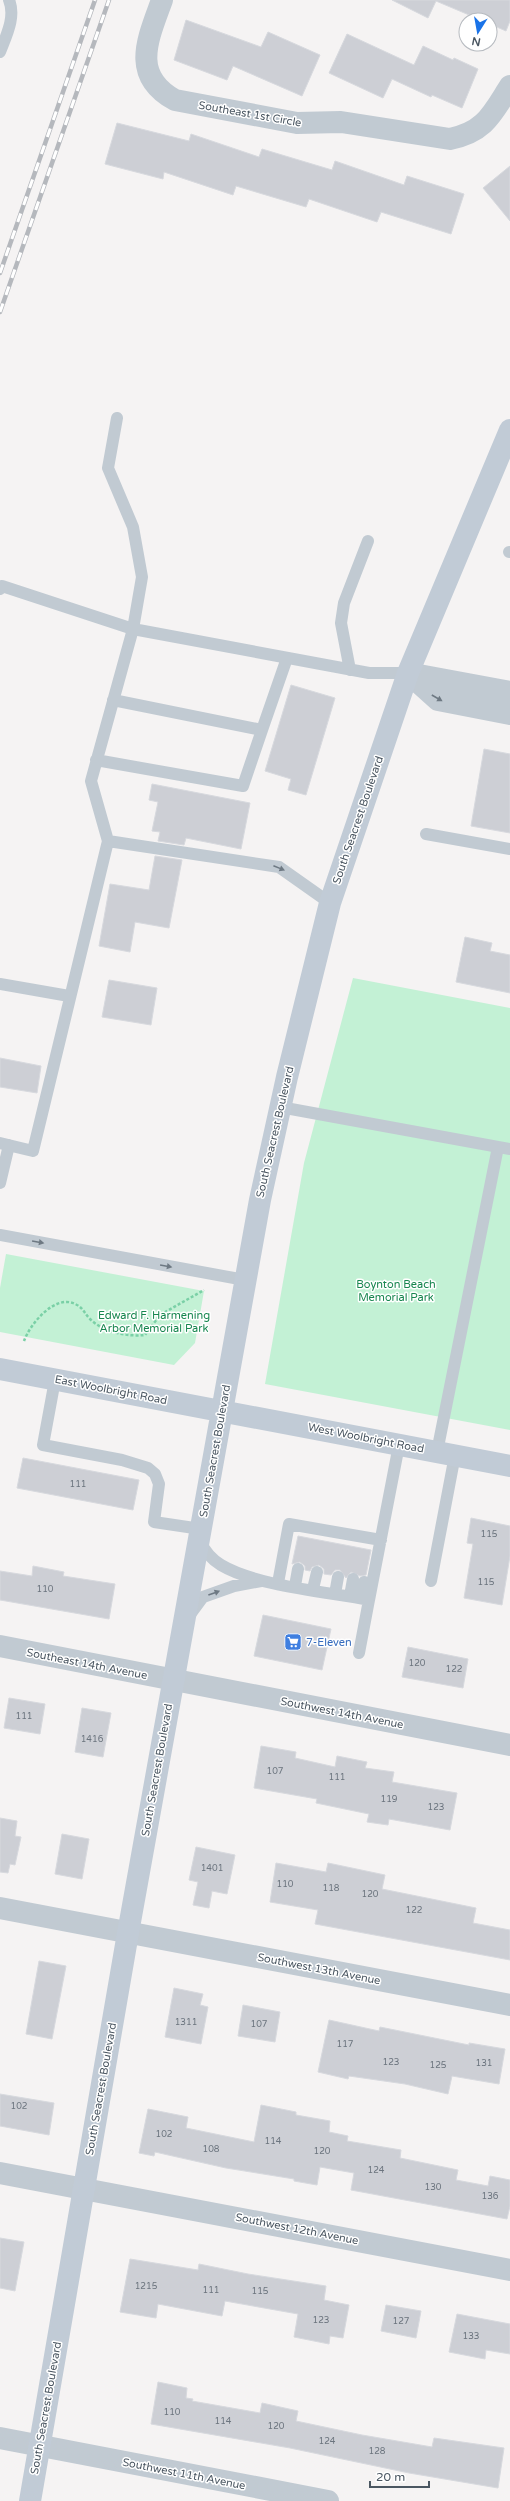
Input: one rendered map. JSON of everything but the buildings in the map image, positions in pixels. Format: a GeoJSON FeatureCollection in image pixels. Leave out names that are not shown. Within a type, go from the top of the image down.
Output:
{"type":"FeatureCollection","features":[{"type":"Feature","properties":{"kind":"street","name":"Southeast 1st Circle"},"geometry":{"type":"LineString","coordinates":[[162,0],[146,48],[147,69],[152,82],[162,93],[174,100],[297,123],[341,122],[450,139],[464,136],[488,122],[510,86]]}},
{"type":"Feature","properties":{"kind":"street","name":"South Seacrest Boulevard"},"geometry":{"type":"LineString","coordinates":[[30,2501],[173,1681],[245,1280],[280,1107],[330,903],[408,673],[510,430]]}},
{"type":"Feature","properties":{"kind":"street"},"geometry":{"type":"LineString","coordinates":[[408,673],[510,692]]}},
{"type":"Feature","properties":{"kind":"street"},"geometry":{"type":"LineString","coordinates":[[408,673],[438,700],[510,714]]}},
{"type":"Feature","properties":{"kind":"street","name":"East Woolbright Road"},"geometry":{"type":"LineString","coordinates":[[0,1369],[222,1411]]}},
{"type":"Feature","properties":{"kind":"street","name":"West Woolbright Road"},"geometry":{"type":"LineString","coordinates":[[222,1411],[510,1466]]}},
{"type":"Feature","properties":{"kind":"street","name":"Southeast 14th Avenue"},"geometry":{"type":"LineString","coordinates":[[0,1646],[173,1681]]}},
{"type":"Feature","properties":{"kind":"street","name":"Southwest 14th Avenue"},"geometry":{"type":"LineString","coordinates":[[173,1681],[510,1745]]}},
{"type":"Feature","properties":{"kind":"street","name":"Southwest 13th Avenue"},"geometry":{"type":"LineString","coordinates":[[0,1908],[510,2005]]}},
{"type":"Feature","properties":{"kind":"street","name":"Southwest 12th Avenue"},"geometry":{"type":"LineString","coordinates":[[0,2173],[510,2270]]}},
{"type":"Feature","properties":{"kind":"street","name":"Southwest 11th Avenue"},"geometry":{"type":"LineString","coordinates":[[0,2438],[328,2501]]}},
{"type":"Feature","properties":{"kind":"lane"},"geometry":{"type":"LineString","coordinates":[[0,52],[10,24],[12,13],[9,0]]}},
{"type":"Feature","properties":{"kind":"lane"},"geometry":{"type":"LineString","coordinates":[[0,1183],[5,1144],[33,1151],[69,996],[108,841],[91,781],[133,628],[142,577],[133,527],[108,468],[117,418]]}},
{"type":"Feature","properties":{"kind":"lane"},"geometry":{"type":"LineString","coordinates":[[350,670],[341,623],[344,603],[368,541]]}},
{"type":"Feature","properties":{"kind":"lane"},"geometry":{"type":"LineString","coordinates":[[0,589],[2,586],[133,628],[350,670],[369,673],[408,673]]}},
{"type":"Feature","properties":{"kind":"lane"},"geometry":{"type":"LineString","coordinates":[[96,760],[243,786],[287,658]]}},
{"type":"Feature","properties":{"kind":"lane"},"geometry":{"type":"LineString","coordinates":[[113,700],[262,730]]}},
{"type":"Feature","properties":{"kind":"lane"},"geometry":{"type":"LineString","coordinates":[[426,834],[510,849]]}},
{"type":"Feature","properties":{"kind":"lane"},"geometry":{"type":"LineString","coordinates":[[108,841],[279,866],[330,903]]}},
{"type":"Feature","properties":{"kind":"lane"},"geometry":{"type":"LineString","coordinates":[[0,984],[69,996]]}},
{"type":"Feature","properties":{"kind":"lane"},"geometry":{"type":"LineString","coordinates":[[280,1107],[504,1148],[446,1454],[431,1580]]}},
{"type":"Feature","properties":{"kind":"lane"},"geometry":{"type":"LineString","coordinates":[[0,1235],[245,1280]]}},
{"type":"Feature","properties":{"kind":"lane"},"geometry":{"type":"LineString","coordinates":[[55,1380],[43,1445],[122,1460],[148,1468],[160,1484],[154,1522],[200,1534],[204,1551],[221,1565],[265,1581],[360,1598]]}},
{"type":"Feature","properties":{"kind":"lane"},"geometry":{"type":"LineString","coordinates":[[360,1598],[400,1445]]}},
{"type":"Feature","properties":{"kind":"lane"},"geometry":{"type":"LineString","coordinates":[[278,1583],[289,1524],[306,1532],[324,1536],[375,1543]]}},
{"type":"Feature","properties":{"kind":"lane"},"geometry":{"type":"LineString","coordinates":[[295,1586],[298,1569]]}},
{"type":"Feature","properties":{"kind":"lane"},"geometry":{"type":"LineString","coordinates":[[313,1589],[317,1572]]}},
{"type":"Feature","properties":{"kind":"lane"},"geometry":{"type":"LineString","coordinates":[[335,1594],[338,1576]]}},
{"type":"Feature","properties":{"kind":"lane"},"geometry":{"type":"LineString","coordinates":[[358,1580],[360,1598],[359,1653]]}},
{"type":"Feature","properties":{"kind":"lane"},"geometry":{"type":"LineString","coordinates":[[182,1632],[190,1615],[203,1598],[234,1586],[265,1581]]}},
{"type":"Feature","properties":{"kind":"path"},"geometry":{"type":"LineString","coordinates":[[24,1340],[35,1320],[56,1305],[68,1302],[77,1304],[89,1318],[105,1330],[145,1335],[160,1316],[204,1290]]}},
{"type":"Feature","properties":{"kind":"green space","name":"Boynton Beach Memorial Park"},"geometry":{"type":"Polygon","coordinates":[[[353,978],[510,1008],[510,1430],[265,1384],[304,1163],[353,978]]]}},
{"type":"Feature","properties":{"kind":"green space","name":"Edward F. Harmening Arbor Memorial Park"},"geometry":{"type":"Polygon","coordinates":[[[6,1254],[204,1291],[195,1343],[174,1365],[0,1332],[0,1288],[6,1254]]]}},
{"type":"Feature","properties":{"kind":"railway"},"geometry":{"type":"LineString","coordinates":[[0,273],[95,0]]}},
{"type":"Feature","properties":{"kind":"railway"},"geometry":{"type":"LineString","coordinates":[[0,312],[109,0]]}},
{"type":"Feature","properties":{"kind":"place","name":"7-Eleven"},"geometry":{"type":"Point","coordinates":[293,1642]}}]}
